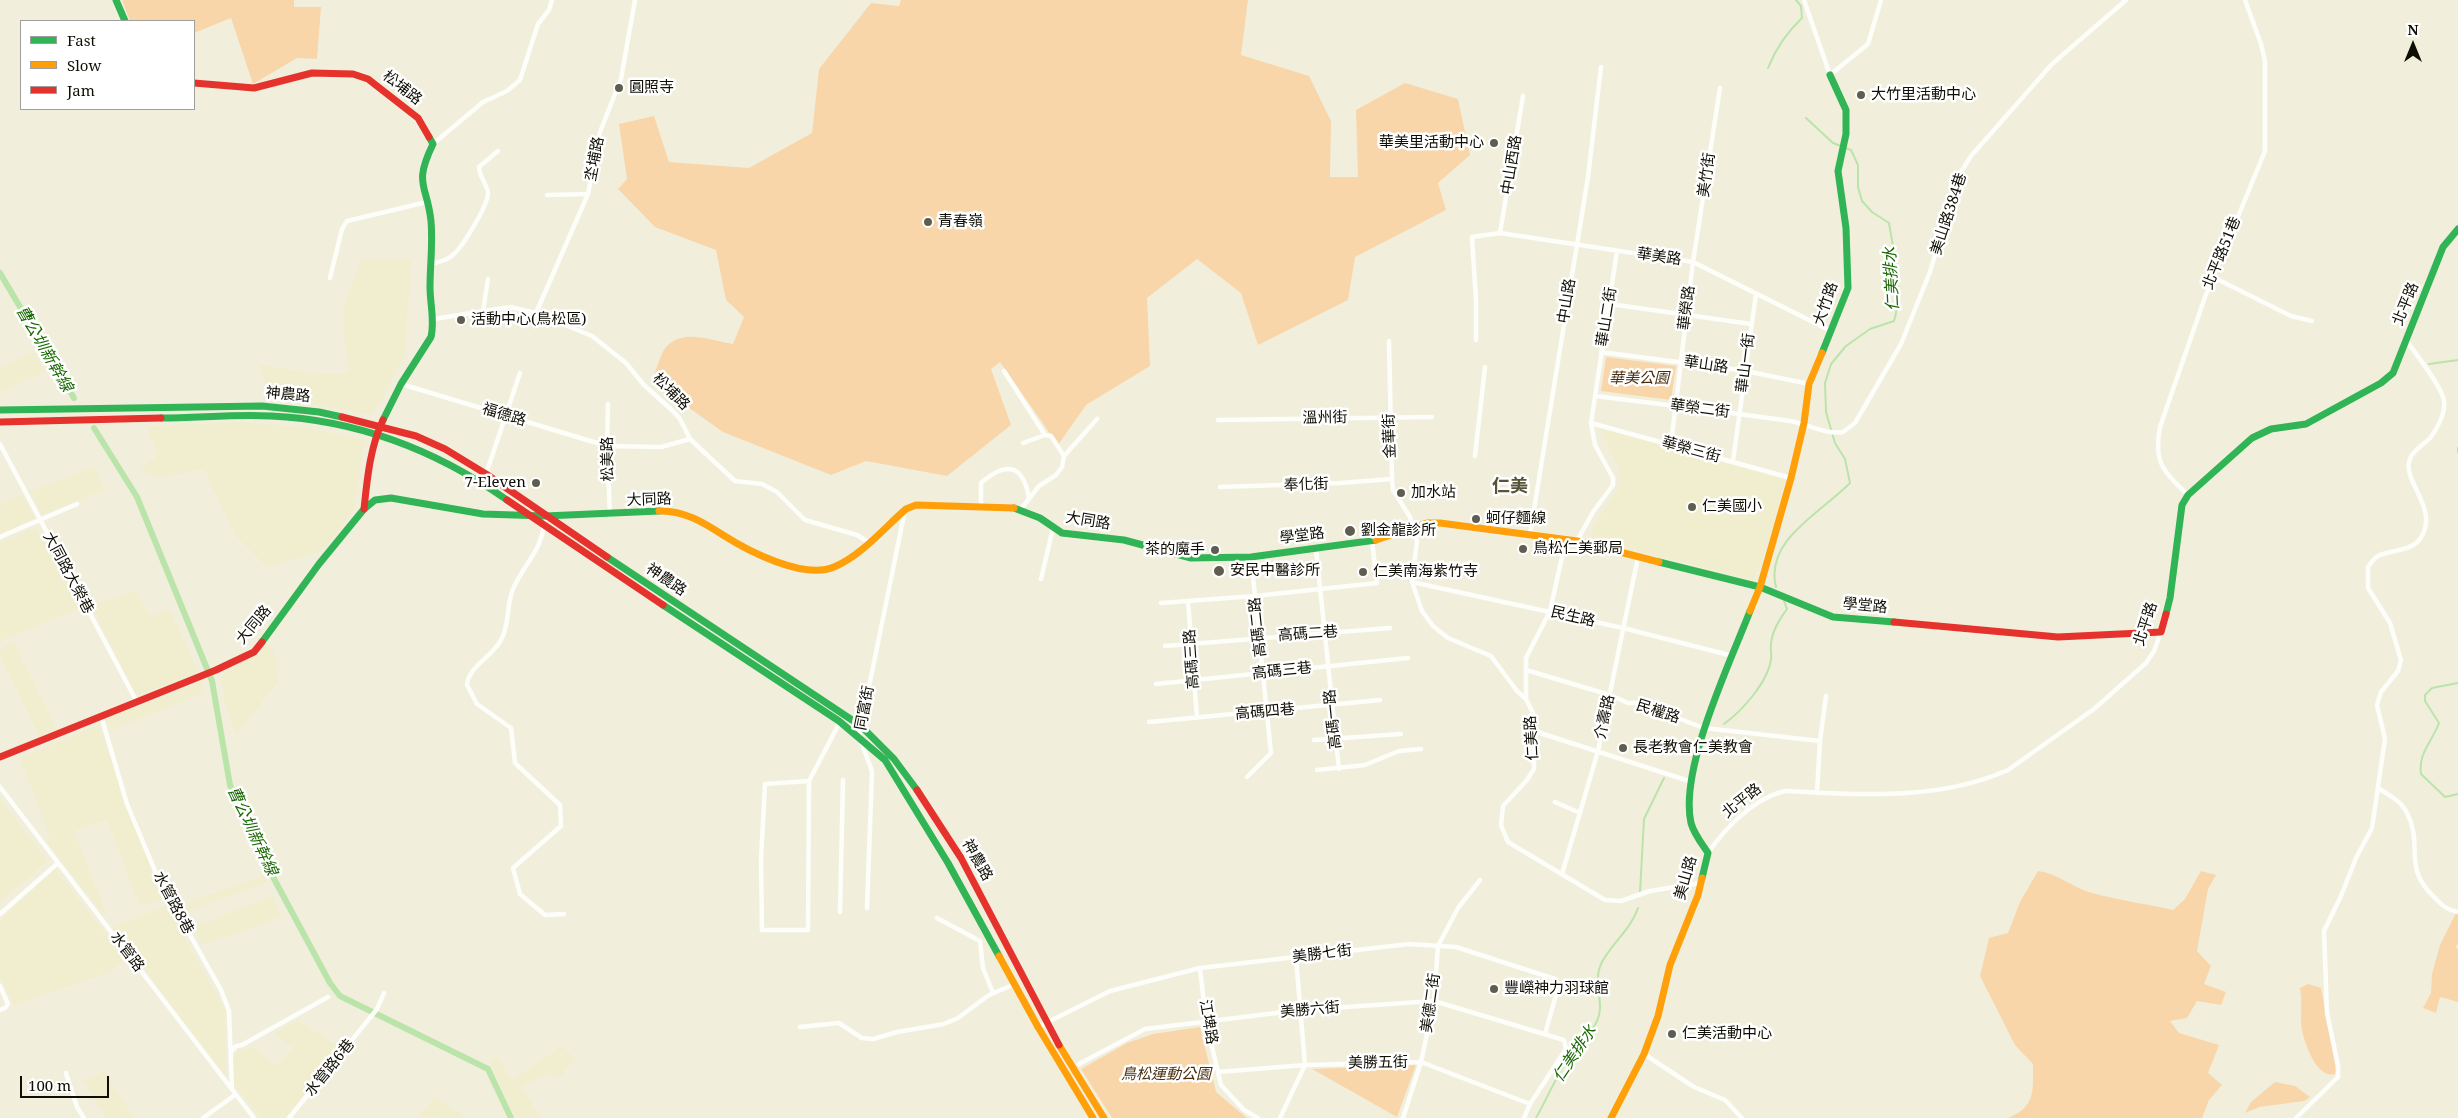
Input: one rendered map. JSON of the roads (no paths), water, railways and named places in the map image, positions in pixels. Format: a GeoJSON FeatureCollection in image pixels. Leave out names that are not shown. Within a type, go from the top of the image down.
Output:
{"type":"FeatureCollection","features":[{"type":"Feature","properties":{"kind":"street"},"geometry":{"type":"LineString","coordinates":[[116,0],[125,20]]}},
{"type":"Feature","properties":{"kind":"street"},"geometry":{"type":"LineString","coordinates":[[364,509],[366,487],[380,425],[401,384],[431,337],[434,319],[430,290],[431,221],[421,183],[422,172],[433,144],[483,102],[507,91],[520,80],[538,24],[549,10],[552,0]]}},
{"type":"Feature","properties":{"kind":"street","name":"坔埔路"},"geometry":{"type":"LineString","coordinates":[[536,313],[588,194],[600,132],[621,79],[635,0]]}},
{"type":"Feature","properties":{"kind":"street","name":"大竹路"},"geometry":{"type":"LineString","coordinates":[[1760,587],[1791,478],[1804,423],[1810,384],[1848,288],[1849,277],[1838,171],[1844,142],[1846,110],[1830,75],[1804,0]]}},
{"type":"Feature","properties":{"kind":"street"},"geometry":{"type":"LineString","coordinates":[[1830,75],[1868,44],[1881,0]]}},
{"type":"Feature","properties":{"kind":"street","name":"美山路384巷"},"geometry":{"type":"LineString","coordinates":[[1836,433],[1843,432],[1855,422],[1901,344],[1930,272],[1958,177],[1971,156],[2052,64],[2126,0]]}},
{"type":"Feature","properties":{"kind":"street","name":"北平路51巷"},"geometry":{"type":"LineString","coordinates":[[2188,495],[2162,468],[2157,442],[2160,427],[2213,277],[2265,151],[2267,88],[2265,61],[2262,44],[2245,0]]}},
{"type":"Feature","properties":{"kind":"street","name":"中山路"},"geometry":{"type":"LineString","coordinates":[[1530,534],[1588,178],[1601,67]]}},
{"type":"Feature","properties":{"kind":"street","name":"松埔路"},"geometry":{"type":"LineString","coordinates":[[195,83],[254,88],[308,73],[360,76],[368,79],[418,118],[433,144]]}},
{"type":"Feature","properties":{"kind":"street","name":"美竹街"},"geometry":{"type":"LineString","coordinates":[[1693,262],[1720,88]]}},
{"type":"Feature","properties":{"kind":"street","name":"中山西路"},"geometry":{"type":"LineString","coordinates":[[1500,233],[1523,96]]}},
{"type":"Feature","properties":{"kind":"street"},"geometry":{"type":"LineString","coordinates":[[431,264],[448,259],[455,253],[467,236],[487,198],[488,192],[479,173],[479,167],[498,151]]}},
{"type":"Feature","properties":{"kind":"street"},"geometry":{"type":"LineString","coordinates":[[547,195],[588,194]]}},
{"type":"Feature","properties":{"kind":"street"},"geometry":{"type":"LineString","coordinates":[[330,278],[342,229],[347,221],[427,202]]}},
{"type":"Feature","properties":{"kind":"street","name":"北平路"},"geometry":{"type":"LineString","coordinates":[[1708,853],[1718,838],[1746,812],[1774,793],[1786,791],[1895,795],[1961,785],[2008,770],[2094,709],[2146,663],[2154,651],[2170,598],[2182,505],[2188,495],[2252,438],[2271,429],[2306,424],[2381,383],[2393,373],[2443,247],[2458,229]]}},
{"type":"Feature","properties":{"kind":"street","name":"華美路"},"geometry":{"type":"LineString","coordinates":[[1476,340],[1476,300],[1472,237],[1500,233],[1693,262],[1831,331]]}},
{"type":"Feature","properties":{"kind":"street","name":"華山二街"},"geometry":{"type":"LineString","coordinates":[[1591,423],[1617,251]]}},
{"type":"Feature","properties":{"kind":"street","name":"華榮路"},"geometry":{"type":"LineString","coordinates":[[1671,444],[1693,262]]}},
{"type":"Feature","properties":{"kind":"street"},"geometry":{"type":"LineString","coordinates":[[2213,277],[2290,316],[2312,321]]}},
{"type":"Feature","properties":{"kind":"street"},"geometry":{"type":"LineString","coordinates":[[483,311],[488,280]]}},
{"type":"Feature","properties":{"kind":"street","name":"華山一街"},"geometry":{"type":"LineString","coordinates":[[1734,461],[1756,294]]}},
{"type":"Feature","properties":{"kind":"street"},"geometry":{"type":"LineString","coordinates":[[1610,304],[1751,324]]}},
{"type":"Feature","properties":{"kind":"street","name":"松埔路"},"geometry":{"type":"LineString","coordinates":[[434,319],[510,307],[536,313],[592,336],[626,363],[644,385],[680,419],[690,439],[736,481],[762,484],[778,492],[805,520],[857,535],[868,542]]}},
{"type":"Feature","properties":{"kind":"street"},"geometry":{"type":"LineString","coordinates":[[2296,1118],[2338,1077],[2338,1065],[2327,1013],[2324,931],[2341,896],[2356,858],[2370,834],[2386,739],[2377,705],[2381,692],[2398,671],[2401,660],[2390,623],[2368,588],[2368,567],[2377,556],[2412,545],[2420,540],[2425,526],[2425,508],[2410,471],[2409,463],[2412,456],[2432,436],[2445,403],[2442,393],[2406,340]]}},
{"type":"Feature","properties":{"kind":"street","name":"金華街"},"geometry":{"type":"LineString","coordinates":[[1389,341],[1389,417],[1393,490],[1410,517],[1413,527]]}},
{"type":"Feature","properties":{"kind":"street","name":"華山路"},"geometry":{"type":"LineString","coordinates":[[1602,352],[1746,371],[1810,384]]}},
{"type":"Feature","properties":{"kind":"street"},"geometry":{"type":"LineString","coordinates":[[1475,456],[1486,367]]}},
{"type":"Feature","properties":{"kind":"street"},"geometry":{"type":"LineString","coordinates":[[1004,371],[1045,435]]}},
{"type":"Feature","properties":{"kind":"street"},"geometry":{"type":"LineString","coordinates":[[481,482],[486,474],[520,373]]}},
{"type":"Feature","properties":{"kind":"street","name":"福德路"},"geometry":{"type":"LineString","coordinates":[[401,384],[607,446],[661,447],[690,439]]}},
{"type":"Feature","properties":{"kind":"street","name":"華榮二街"},"geometry":{"type":"LineString","coordinates":[[1595,396],[1804,423],[1825,432],[1836,433]]}},
{"type":"Feature","properties":{"kind":"street","name":"松美路"},"geometry":{"type":"LineString","coordinates":[[608,404],[607,446],[610,515]]}},
{"type":"Feature","properties":{"kind":"street","name":"神農路"},"geometry":{"type":"LineString","coordinates":[[0,410],[262,406],[319,412],[380,425],[416,436],[445,449],[486,474],[545,516],[861,726],[891,754],[913,782],[965,864],[1047,1022],[1086,1092],[1104,1118]]}},
{"type":"Feature","properties":{"kind":"street","name":"神農路"},"geometry":{"type":"LineString","coordinates":[[0,422],[270,416],[318,421],[377,433],[440,458],[481,482],[526,515],[839,721],[885,760],[904,788],[948,863],[1038,1027],[1093,1118]]}},
{"type":"Feature","properties":{"kind":"street","name":"溫州街"},"geometry":{"type":"LineString","coordinates":[[1218,420],[1432,417]]}},
{"type":"Feature","properties":{"kind":"street"},"geometry":{"type":"LineString","coordinates":[[1021,509],[1038,486],[1056,475],[1062,466],[1064,456],[1097,419]]}},
{"type":"Feature","properties":{"kind":"street"},"geometry":{"type":"LineString","coordinates":[[1577,541],[1593,512],[1607,496],[1613,485],[1613,478],[1595,445],[1591,423]]}},
{"type":"Feature","properties":{"kind":"street","name":"華榮三街"},"geometry":{"type":"LineString","coordinates":[[1591,423],[1791,478]]}},
{"type":"Feature","properties":{"kind":"street"},"geometry":{"type":"LineString","coordinates":[[1023,443],[1045,435],[1051,436],[1064,456]]}},
{"type":"Feature","properties":{"kind":"street","name":"大同路大榮巷"},"geometry":{"type":"LineString","coordinates":[[0,444],[136,702]]}},
{"type":"Feature","properties":{"kind":"street"},"geometry":{"type":"LineString","coordinates":[[981,506],[981,483],[1008,468],[1015,468],[1026,481],[1029,498]]}},
{"type":"Feature","properties":{"kind":"street","name":"奉化街"},"geometry":{"type":"LineString","coordinates":[[1220,487],[1340,483],[1392,479]]}},
{"type":"Feature","properties":{"kind":"street","name":"大同路"},"geometry":{"type":"LineString","coordinates":[[136,702],[216,670],[254,652],[319,564],[364,509],[375,500],[391,498],[483,514],[545,516],[661,512],[685,513],[746,549],[780,563],[808,569],[833,568],[868,542],[906,509],[916,505],[939,504],[1021,509],[1040,518],[1053,528],[1073,536],[1124,540],[1147,547]]}},
{"type":"Feature","properties":{"kind":"street"},"geometry":{"type":"LineString","coordinates":[[0,537],[77,504]]}},
{"type":"Feature","properties":{"kind":"street","name":"同富街"},"geometry":{"type":"LineString","coordinates":[[867,908],[872,771],[859,736],[906,509]]}},
{"type":"Feature","properties":{"kind":"street"},"geometry":{"type":"LineString","coordinates":[[545,516],[541,544],[514,588],[509,606],[507,628],[500,643],[471,673],[467,685],[477,704],[511,728],[515,764],[560,805],[561,826],[513,868],[520,894],[545,914],[564,914]]}},
{"type":"Feature","properties":{"kind":"street","name":"學堂路"},"geometry":{"type":"LineString","coordinates":[[1147,547],[1191,558],[1251,557],[1386,538],[1427,523],[1440,523],[1577,541],[1760,587],[1822,613],[1840,618],[2058,637],[2161,632]]}},
{"type":"Feature","properties":{"kind":"street","name":"仁美路"},"geometry":{"type":"LineString","coordinates":[[1413,527],[1417,541],[1412,582],[1422,611],[1432,626],[1448,638],[1491,656],[1517,691],[1526,699],[1533,713],[1534,769],[1527,780],[1503,806],[1501,825],[1508,842],[1605,900],[1621,901],[1650,891],[1700,883]]}},
{"type":"Feature","properties":{"kind":"street"},"geometry":{"type":"LineString","coordinates":[[1041,579],[1053,528]]}},
{"type":"Feature","properties":{"kind":"street"},"geometry":{"type":"LineString","coordinates":[[1526,699],[1526,658],[1550,611],[1566,539]]}},
{"type":"Feature","properties":{"kind":"street"},"geometry":{"type":"LineString","coordinates":[[1161,603],[1255,596],[1377,583],[1372,540]]}},
{"type":"Feature","properties":{"kind":"street","name":"高碼一路"},"geometry":{"type":"LineString","coordinates":[[1316,549],[1339,769]]}},
{"type":"Feature","properties":{"kind":"street","name":"高碼二路"},"geometry":{"type":"LineString","coordinates":[[1248,777],[1270,753],[1251,557]]}},
{"type":"Feature","properties":{"kind":"street","name":"介壽路"},"geometry":{"type":"LineString","coordinates":[[1562,874],[1598,751],[1638,557]]}},
{"type":"Feature","properties":{"kind":"street","name":"民生路"},"geometry":{"type":"LineString","coordinates":[[1412,582],[1550,611],[1733,656]]}},
{"type":"Feature","properties":{"kind":"street","name":"美山路"},"geometry":{"type":"LineString","coordinates":[[1611,1118],[1644,1054],[1658,1016],[1676,947],[1698,896],[1708,853],[1691,822],[1692,782],[1704,728],[1760,587]]}},
{"type":"Feature","properties":{"kind":"street","name":"高碼三路"},"geometry":{"type":"LineString","coordinates":[[1188,601],[1197,718]]}},
{"type":"Feature","properties":{"kind":"street","name":"高碼二巷"},"geometry":{"type":"LineString","coordinates":[[1165,646],[1390,628]]}},
{"type":"Feature","properties":{"kind":"street","name":"高碼三巷"},"geometry":{"type":"LineString","coordinates":[[1156,684],[1408,658]]}},
{"type":"Feature","properties":{"kind":"street","name":"民權路"},"geometry":{"type":"LineString","coordinates":[[1526,670],[1610,695],[1628,704],[1637,703],[1704,728],[1820,741]]}},
{"type":"Feature","properties":{"kind":"street"},"geometry":{"type":"LineString","coordinates":[[1817,792],[1820,741],[1826,696]]}},
{"type":"Feature","properties":{"kind":"street","name":"高碼四巷"},"geometry":{"type":"LineString","coordinates":[[1149,722],[1380,700]]}},
{"type":"Feature","properties":{"kind":"street"},"geometry":{"type":"LineString","coordinates":[[0,757],[136,702]]}},
{"type":"Feature","properties":{"kind":"street"},"geometry":{"type":"LineString","coordinates":[[809,781],[765,784],[761,859],[762,930],[808,930],[806,860],[809,781],[839,721],[845,715]]}},
{"type":"Feature","properties":{"kind":"street","name":"水管路8巷"},"geometry":{"type":"LineString","coordinates":[[101,716],[127,804],[158,878],[221,990],[229,1011],[233,1093]]}},
{"type":"Feature","properties":{"kind":"street"},"geometry":{"type":"LineString","coordinates":[[1534,731],[1692,782]]}},
{"type":"Feature","properties":{"kind":"street"},"geometry":{"type":"LineString","coordinates":[[1314,740],[1336,740],[1401,734]]}},
{"type":"Feature","properties":{"kind":"street"},"geometry":{"type":"LineString","coordinates":[[1317,770],[1365,765],[1399,751],[1420,750]]}},
{"type":"Feature","properties":{"kind":"street"},"geometry":{"type":"LineString","coordinates":[[840,912],[843,780]]}},
{"type":"Feature","properties":{"kind":"street","name":"水管路"},"geometry":{"type":"LineString","coordinates":[[0,787],[254,1118]]}},
{"type":"Feature","properties":{"kind":"street"},"geometry":{"type":"LineString","coordinates":[[2378,788],[2399,801],[2408,813],[2415,837],[2414,865],[2416,874],[2423,886],[2447,910],[2458,912]]}},
{"type":"Feature","properties":{"kind":"street"},"geometry":{"type":"LineString","coordinates":[[1555,802],[1580,813]]}},
{"type":"Feature","properties":{"kind":"street"},"geometry":{"type":"LineString","coordinates":[[0,914],[58,863]]}},
{"type":"Feature","properties":{"kind":"street"},"geometry":{"type":"LineString","coordinates":[[1438,946],[1458,908],[1480,880]]}},
{"type":"Feature","properties":{"kind":"street"},"geometry":{"type":"LineString","coordinates":[[937,918],[980,942],[983,968],[993,993]]}},
{"type":"Feature","properties":{"kind":"street","name":"美勝七街"},"geometry":{"type":"LineString","coordinates":[[1038,1027],[1110,992],[1200,968],[1409,944],[1456,947],[1555,979],[1558,983],[1558,988],[1545,1034]]}},
{"type":"Feature","properties":{"kind":"street","name":"美德二街"},"geometry":{"type":"LineString","coordinates":[[1403,1118],[1421,1062],[1434,1001],[1438,946]]}},
{"type":"Feature","properties":{"kind":"street"},"geometry":{"type":"LineString","coordinates":[[1280,1118],[1305,1065],[1302,1010],[1296,958]]}},
{"type":"Feature","properties":{"kind":"street","name":"江埤路"},"geometry":{"type":"LineString","coordinates":[[1200,968],[1206,1021],[1224,1089],[1244,1110],[1258,1118]]}},
{"type":"Feature","properties":{"kind":"street"},"geometry":{"type":"LineString","coordinates":[[800,1027],[839,1023],[862,1038],[870,1040],[898,1032],[944,1024],[958,1018],[993,993],[1015,984]]}},
{"type":"Feature","properties":{"kind":"street"},"geometry":{"type":"LineString","coordinates":[[0,986],[8,1004],[0,1010]]}},
{"type":"Feature","properties":{"kind":"street","name":"水管路6巷"},"geometry":{"type":"LineString","coordinates":[[290,1118],[377,1009],[384,993]]}},
{"type":"Feature","properties":{"kind":"street"},"geometry":{"type":"LineString","coordinates":[[230,1053],[236,1046],[242,1046],[328,997]]}},
{"type":"Feature","properties":{"kind":"street","name":"美勝六街"},"geometry":{"type":"LineString","coordinates":[[1079,1064],[1145,1030],[1302,1010],[1434,1001],[1564,1040],[1566,1049],[1530,1104]]}},
{"type":"Feature","properties":{"kind":"street"},"geometry":{"type":"LineString","coordinates":[[1644,1054],[1694,1087],[1725,1100],[1742,1118]]}},
{"type":"Feature","properties":{"kind":"street","name":"美勝五街"},"geometry":{"type":"LineString","coordinates":[[1218,1072],[1305,1065],[1421,1062],[1530,1104]]}},
{"type":"Feature","properties":{"kind":"street"},"geometry":{"type":"LineString","coordinates":[[66,1073],[77,1107],[84,1118]]}},
{"type":"Feature","properties":{"kind":"street"},"geometry":{"type":"LineString","coordinates":[[203,1118],[233,1093]]}},
{"type":"Feature","properties":{"kind":"street"},"geometry":{"type":"LineString","coordinates":[[1524,1118],[1530,1104]]}},
{"type":"Feature","properties":{"kind":"waterway","name":"仁美排水"},"geometry":{"type":"LineString","coordinates":[[1768,68],[1782,41],[1802,18],[1801,6],[1796,0]]}},
{"type":"Feature","properties":{"kind":"waterway","name":"仁美排水"},"geometry":{"type":"LineString","coordinates":[[1806,118],[1833,143],[1841,146]]}},
{"type":"Feature","properties":{"kind":"waterway","name":"仁美排水"},"geometry":{"type":"LineString","coordinates":[[1776,587],[1775,570],[1779,555],[1787,541],[1811,516],[1850,483],[1845,459],[1835,443],[1826,412],[1825,383],[1831,364],[1846,346],[1870,329],[1894,321],[1897,309],[1897,272],[1889,223],[1872,212],[1862,201],[1858,187],[1858,165],[1851,150],[1845,148]]}},
{"type":"Feature","properties":{"kind":"waterway","name":"曹公圳新幹線"},"geometry":{"type":"LineString","coordinates":[[0,273],[74,398]]}},
{"type":"Feature","properties":{"kind":"waterway"},"geometry":{"type":"LineString","coordinates":[[2429,364],[2458,360]]}},
{"type":"Feature","properties":{"kind":"waterway","name":"曹公圳新幹線"},"geometry":{"type":"LineString","coordinates":[[94,428],[137,497],[212,681],[230,785],[258,849],[330,983],[340,996],[488,1069],[511,1118]]}},
{"type":"Feature","properties":{"kind":"waterway","name":"仁美排水"},"geometry":{"type":"LineString","coordinates":[[1724,724],[1746,704],[1765,677],[1771,659],[1774,630],[1787,609],[1784,601]]}},
{"type":"Feature","properties":{"kind":"waterway"},"geometry":{"type":"LineString","coordinates":[[2458,683],[2432,688],[2425,695],[2425,701],[2439,723],[2424,754],[2421,767],[2421,774],[2445,797],[2458,794]]}},
{"type":"Feature","properties":{"kind":"waterway","name":"仁美排水"},"geometry":{"type":"LineString","coordinates":[[1640,892],[1644,819],[1664,778]]}},
{"type":"Feature","properties":{"kind":"waterway","name":"仁美排水"},"geometry":{"type":"LineString","coordinates":[[1536,1118],[1566,1062],[1597,1021],[1600,1007],[1599,970],[1606,955],[1631,922],[1638,908]]}},
{"type":"Feature","properties":{"kind":"place","name":"圓照寺"},"geometry":{"type":"Point","coordinates":[619,88]}},
{"type":"Feature","properties":{"kind":"place","name":"大竹里活動中心"},"geometry":{"type":"Point","coordinates":[1861,95]}},
{"type":"Feature","properties":{"kind":"place","name":"華美里活動中心"},"geometry":{"type":"Point","coordinates":[1494,143]}},
{"type":"Feature","properties":{"kind":"place","name":"青春嶺"},"geometry":{"type":"Point","coordinates":[928,222]}},
{"type":"Feature","properties":{"kind":"place","name":"活動中心(鳥松區)"},"geometry":{"type":"Point","coordinates":[461,320]}},
{"type":"Feature","properties":{"kind":"place","name":"7-Eleven"},"geometry":{"type":"Point","coordinates":[536,483]}},
{"type":"Feature","properties":{"kind":"place","name":"加水站"},"geometry":{"type":"Point","coordinates":[1401,493]}},
{"type":"Feature","properties":{"kind":"place","name":"仁美國小"},"geometry":{"type":"Point","coordinates":[1692,507]}},
{"type":"Feature","properties":{"kind":"place","name":"蚵仔麵線"},"geometry":{"type":"Point","coordinates":[1476,519]}},
{"type":"Feature","properties":{"kind":"place","name":"劉金龍診所"},"geometry":{"type":"Point","coordinates":[1350,531]}},
{"type":"Feature","properties":{"kind":"place","name":"鳥松仁美郵局"},"geometry":{"type":"Point","coordinates":[1523,549]}},
{"type":"Feature","properties":{"kind":"place","name":"茶的魔手"},"geometry":{"type":"Point","coordinates":[1215,550]}},
{"type":"Feature","properties":{"kind":"place","name":"安民中醫診所"},"geometry":{"type":"Point","coordinates":[1219,571]}},
{"type":"Feature","properties":{"kind":"place","name":"仁美南海紫竹寺"},"geometry":{"type":"Point","coordinates":[1363,572]}},
{"type":"Feature","properties":{"kind":"place","name":"長老教會仁美教會"},"geometry":{"type":"Point","coordinates":[1623,748]}},
{"type":"Feature","properties":{"kind":"place","name":"豐嶸神力羽球館"},"geometry":{"type":"Point","coordinates":[1494,989]}},
{"type":"Feature","properties":{"kind":"place","name":"仁美活動中心"},"geometry":{"type":"Point","coordinates":[1672,1034]}},
{"type":"Feature","properties":{"kind":"district","name":"仁美"},"geometry":{"type":"Point","coordinates":[1510,487]}},
{"type":"Feature","properties":{"kind":"park label","name":"華美公園"},"geometry":{"type":"Point","coordinates":[1639,379]}},
{"type":"Feature","properties":{"kind":"park label","name":"鳥松運動公園"},"geometry":{"type":"Point","coordinates":[1166,1075]}}]}
